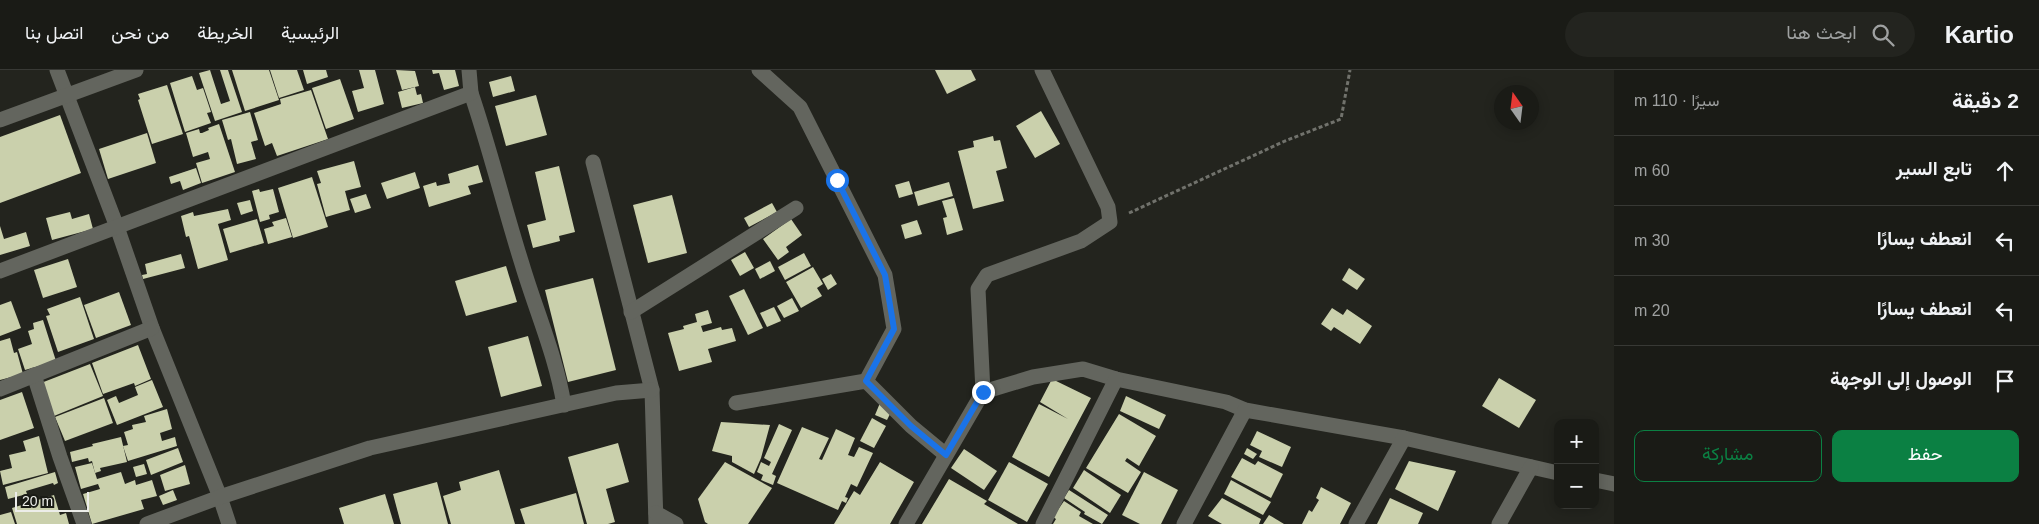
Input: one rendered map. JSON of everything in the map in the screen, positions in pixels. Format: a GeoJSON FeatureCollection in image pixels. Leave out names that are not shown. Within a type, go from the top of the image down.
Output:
{"type":"FeatureCollection","features":[{"type":"Feature","properties":{"kind":"street"},"geometry":{"type":"LineString","coordinates":[[57,70],[117,227],[152,328],[229,524]]}},
{"type":"Feature","properties":{"kind":"street"},"geometry":{"type":"LineString","coordinates":[[0,120],[136,70]]}},
{"type":"Feature","properties":{"kind":"street"},"geometry":{"type":"LineString","coordinates":[[469,70],[471,93],[489,146],[521,263],[559,376],[564,405]]}},
{"type":"Feature","properties":{"kind":"street"},"geometry":{"type":"LineString","coordinates":[[759,70],[800,107],[885,275],[894,329],[866,381]]}},
{"type":"Feature","properties":{"kind":"street"},"geometry":{"type":"LineString","coordinates":[[906,524],[983,392],[978,289],[987,274],[1081,240],[1110,222],[1108,208],[1042,70]]}},
{"type":"Feature","properties":{"kind":"street"},"geometry":{"type":"LineString","coordinates":[[0,271],[471,93]]}},
{"type":"Feature","properties":{"kind":"street"},"geometry":{"type":"LineString","coordinates":[[593,162],[652,390],[656,518],[676,524]]}},
{"type":"Feature","properties":{"kind":"street"},"geometry":{"type":"LineString","coordinates":[[631,312],[796,208]]}},
{"type":"Feature","properties":{"kind":"street"},"geometry":{"type":"LineString","coordinates":[[0,389],[152,328]]}},
{"type":"Feature","properties":{"kind":"street"},"geometry":{"type":"LineString","coordinates":[[983,392],[1033,377],[1083,369],[1116,379],[1226,402],[1245,410],[1404,438],[1554,472]]}},
{"type":"Feature","properties":{"kind":"street"},"geometry":{"type":"LineString","coordinates":[[34,375],[84,524]]}},
{"type":"Feature","properties":{"kind":"street"},"geometry":{"type":"LineString","coordinates":[[1043,524],[1116,379]]}},
{"type":"Feature","properties":{"kind":"street"},"geometry":{"type":"LineString","coordinates":[[736,404],[866,381]]}},
{"type":"Feature","properties":{"kind":"street"},"geometry":{"type":"LineString","coordinates":[[866,381],[911,426],[946,455]]}},
{"type":"Feature","properties":{"kind":"street"},"geometry":{"type":"LineString","coordinates":[[147,524],[220,497],[370,448],[616,392],[652,390]]}},
{"type":"Feature","properties":{"kind":"street"},"geometry":{"type":"LineString","coordinates":[[1184,524],[1245,410]]}},
{"type":"Feature","properties":{"kind":"street"},"geometry":{"type":"LineString","coordinates":[[1356,524],[1404,438]]}},
{"type":"Feature","properties":{"kind":"street"},"geometry":{"type":"LineString","coordinates":[[1499,524],[1531,467]]}},
{"type":"Feature","properties":{"kind":"street"},"geometry":{"type":"LineString","coordinates":[[1599,481],[1614,484]]}},
{"type":"Feature","properties":{"kind":"path"},"geometry":{"type":"LineString","coordinates":[[1110,222],[1285,141],[1341,119],[1350,70]]}},
{"type":"Feature","properties":{"kind":"building"},"geometry":{"type":"Polygon","coordinates":[[[210,70],[221,104],[230,101],[220,70],[228,70],[242,112],[215,121],[199,73],[210,70]]]}},
{"type":"Feature","properties":{"kind":"building"},"geometry":{"type":"Polygon","coordinates":[[[232,70],[269,70],[279,100],[245,111],[232,70]]]}},
{"type":"Feature","properties":{"kind":"building"},"geometry":{"type":"Polygon","coordinates":[[[270,70],[297,70],[304,90],[279,98],[270,70]]]}},
{"type":"Feature","properties":{"kind":"building"},"geometry":{"type":"Polygon","coordinates":[[[303,70],[326,70],[328,77],[307,84],[303,70]]]}},
{"type":"Feature","properties":{"kind":"building"},"geometry":{"type":"Polygon","coordinates":[[[359,70],[375,70],[384,104],[358,112],[352,91],[364,88],[359,70]]]}},
{"type":"Feature","properties":{"kind":"building"},"geometry":{"type":"Polygon","coordinates":[[[396,70],[415,71],[419,86],[402,90],[396,70]]]}},
{"type":"Feature","properties":{"kind":"building"},"geometry":{"type":"Polygon","coordinates":[[[432,70],[455,70],[459,86],[444,90],[439,73],[433,74],[432,70]]]}},
{"type":"Feature","properties":{"kind":"building"},"geometry":{"type":"Polygon","coordinates":[[[935,70],[971,70],[976,80],[947,94],[935,70]]]}},
{"type":"Feature","properties":{"kind":"building"},"geometry":{"type":"Polygon","coordinates":[[[192,76],[197,90],[203,88],[211,112],[207,113],[211,123],[185,132],[170,83],[192,76]]]}},
{"type":"Feature","properties":{"kind":"building"},"geometry":{"type":"Polygon","coordinates":[[[511,76],[515,91],[493,97],[489,82],[511,76]]]}},
{"type":"Feature","properties":{"kind":"building"},"geometry":{"type":"Polygon","coordinates":[[[340,79],[354,119],[326,129],[312,88],[340,79]]]}},
{"type":"Feature","properties":{"kind":"building"},"geometry":{"type":"Polygon","coordinates":[[[167,85],[183,134],[152,144],[138,100],[140,99],[138,94],[167,85]]]}},
{"type":"Feature","properties":{"kind":"building"},"geometry":{"type":"Polygon","coordinates":[[[415,87],[417,95],[421,94],[423,103],[402,108],[398,92],[415,87]]]}},
{"type":"Feature","properties":{"kind":"building"},"geometry":{"type":"Polygon","coordinates":[[[311,90],[328,139],[277,156],[272,143],[265,146],[254,113],[281,104],[280,99],[311,90]]]}},
{"type":"Feature","properties":{"kind":"building"},"geometry":{"type":"Polygon","coordinates":[[[536,95],[547,135],[506,146],[495,106],[536,95]]]}},
{"type":"Feature","properties":{"kind":"building"},"geometry":{"type":"Polygon","coordinates":[[[1041,111],[1060,144],[1035,158],[1016,126],[1041,111]]]}},
{"type":"Feature","properties":{"kind":"building"},"geometry":{"type":"Polygon","coordinates":[[[250,112],[258,140],[251,142],[256,159],[237,164],[231,139],[228,140],[222,120],[250,112]]]}},
{"type":"Feature","properties":{"kind":"building"},"geometry":{"type":"Polygon","coordinates":[[[60,115],[81,173],[0,203],[0,137],[60,115]]]}},
{"type":"Feature","properties":{"kind":"building"},"geometry":{"type":"Polygon","coordinates":[[[219,124],[235,172],[202,183],[196,163],[210,159],[208,152],[193,157],[186,133],[199,129],[200,133],[202,133],[209,130],[208,128],[219,124]]]}},
{"type":"Feature","properties":{"kind":"building"},"geometry":{"type":"Polygon","coordinates":[[[147,133],[156,163],[108,179],[99,149],[147,133]]]}},
{"type":"Feature","properties":{"kind":"building"},"geometry":{"type":"Polygon","coordinates":[[[993,136],[994,141],[1000,140],[1007,168],[996,171],[1004,201],[973,209],[958,151],[974,147],[973,141],[993,136]]]}},
{"type":"Feature","properties":{"kind":"building"},"geometry":{"type":"Polygon","coordinates":[[[354,161],[361,187],[345,191],[350,210],[326,217],[317,184],[321,183],[317,171],[354,161]]]}},
{"type":"Feature","properties":{"kind":"building"},"geometry":{"type":"Polygon","coordinates":[[[478,165],[483,182],[468,186],[471,194],[429,207],[423,186],[436,182],[437,186],[450,183],[448,174],[478,165]]]}},
{"type":"Feature","properties":{"kind":"building"},"geometry":{"type":"Polygon","coordinates":[[[559,166],[575,232],[559,236],[560,241],[533,248],[527,225],[546,220],[535,172],[559,166]]]}},
{"type":"Feature","properties":{"kind":"building"},"geometry":{"type":"Polygon","coordinates":[[[196,168],[201,183],[183,190],[180,181],[171,184],[169,177],[196,168]]]}},
{"type":"Feature","properties":{"kind":"building"},"geometry":{"type":"Polygon","coordinates":[[[415,172],[420,188],[387,199],[381,183],[415,172]]]}},
{"type":"Feature","properties":{"kind":"building"},"geometry":{"type":"Polygon","coordinates":[[[312,177],[328,227],[293,238],[278,188],[312,177]]]}},
{"type":"Feature","properties":{"kind":"building"},"geometry":{"type":"Polygon","coordinates":[[[909,181],[913,194],[899,198],[895,185],[909,181]]]}},
{"type":"Feature","properties":{"kind":"building"},"geometry":{"type":"Polygon","coordinates":[[[949,182],[953,196],[918,206],[914,192],[949,182]]]}},
{"type":"Feature","properties":{"kind":"building"},"geometry":{"type":"Polygon","coordinates":[[[259,189],[260,192],[273,189],[279,212],[269,215],[270,219],[260,222],[252,191],[259,189]]]}},
{"type":"Feature","properties":{"kind":"building"},"geometry":{"type":"Polygon","coordinates":[[[366,194],[371,208],[355,213],[350,199],[366,194]]]}},
{"type":"Feature","properties":{"kind":"building"},"geometry":{"type":"Polygon","coordinates":[[[672,195],[687,253],[648,263],[633,205],[672,195]]]}},
{"type":"Feature","properties":{"kind":"building"},"geometry":{"type":"Polygon","coordinates":[[[954,198],[963,230],[947,235],[943,218],[947,217],[942,201],[954,198]]]}},
{"type":"Feature","properties":{"kind":"building"},"geometry":{"type":"Polygon","coordinates":[[[250,200],[253,211],[241,215],[237,203],[250,200]]]}},
{"type":"Feature","properties":{"kind":"building"},"geometry":{"type":"Polygon","coordinates":[[[772,203],[777,212],[749,227],[744,218],[772,203]]]}},
{"type":"Feature","properties":{"kind":"building"},"geometry":{"type":"Polygon","coordinates":[[[228,209],[231,220],[218,224],[228,260],[198,269],[189,236],[186,237],[181,216],[193,212],[194,216],[228,209]]]}},
{"type":"Feature","properties":{"kind":"building"},"geometry":{"type":"Polygon","coordinates":[[[70,212],[72,219],[89,214],[93,229],[52,240],[46,218],[70,212]]]}},
{"type":"Feature","properties":{"kind":"building"},"geometry":{"type":"Polygon","coordinates":[[[286,218],[292,237],[268,244],[264,229],[274,226],[272,222],[286,218]]]}},
{"type":"Feature","properties":{"kind":"building"},"geometry":{"type":"Polygon","coordinates":[[[257,219],[264,243],[230,253],[223,229],[257,219]]]}},
{"type":"Feature","properties":{"kind":"building"},"geometry":{"type":"Polygon","coordinates":[[[791,219],[802,235],[786,247],[789,252],[778,260],[763,239],[791,219]]]}},
{"type":"Feature","properties":{"kind":"building"},"geometry":{"type":"Polygon","coordinates":[[[917,220],[922,234],[905,239],[901,225],[917,220]]]}},
{"type":"Feature","properties":{"kind":"building"},"geometry":{"type":"Polygon","coordinates":[[[0,226],[4,239],[26,232],[30,246],[0,255],[0,226]]]}},
{"type":"Feature","properties":{"kind":"building"},"geometry":{"type":"Polygon","coordinates":[[[745,252],[754,268],[740,276],[731,260],[745,252]]]}},
{"type":"Feature","properties":{"kind":"building"},"geometry":{"type":"Polygon","coordinates":[[[804,253],[811,266],[785,280],[778,267],[804,253]]]}},
{"type":"Feature","properties":{"kind":"building"},"geometry":{"type":"Polygon","coordinates":[[[181,254],[185,268],[143,279],[142,275],[147,274],[145,264],[181,254]]]}},
{"type":"Feature","properties":{"kind":"building"},"geometry":{"type":"Polygon","coordinates":[[[68,259],[77,287],[43,298],[34,270],[68,259]]]}},
{"type":"Feature","properties":{"kind":"building"},"geometry":{"type":"Polygon","coordinates":[[[770,261],[775,271],[760,279],[755,269],[770,261]]]}},
{"type":"Feature","properties":{"kind":"building"},"geometry":{"type":"Polygon","coordinates":[[[506,266],[517,302],[466,316],[455,281],[506,266]]]}},
{"type":"Feature","properties":{"kind":"building"},"geometry":{"type":"Polygon","coordinates":[[[813,267],[823,284],[817,288],[822,296],[801,308],[786,282],[813,267]]]}},
{"type":"Feature","properties":{"kind":"building"},"geometry":{"type":"Polygon","coordinates":[[[1349,268],[1365,279],[1357,290],[1342,280],[1349,268]]]}},
{"type":"Feature","properties":{"kind":"building"},"geometry":{"type":"Polygon","coordinates":[[[831,274],[837,284],[828,290],[822,279],[831,274]]]}},
{"type":"Feature","properties":{"kind":"building"},"geometry":{"type":"Polygon","coordinates":[[[593,278],[616,370],[568,382],[545,290],[593,278]]]}},
{"type":"Feature","properties":{"kind":"building"},"geometry":{"type":"Polygon","coordinates":[[[744,289],[763,328],[748,335],[729,296],[744,289]]]}},
{"type":"Feature","properties":{"kind":"building"},"geometry":{"type":"Polygon","coordinates":[[[119,292],[131,325],[96,338],[84,305],[119,292]]]}},
{"type":"Feature","properties":{"kind":"building"},"geometry":{"type":"Polygon","coordinates":[[[80,297],[94,339],[58,352],[46,316],[50,315],[47,309],[80,297]]]}},
{"type":"Feature","properties":{"kind":"building"},"geometry":{"type":"Polygon","coordinates":[[[792,298],[799,311],[784,318],[777,306],[792,298]]]}},
{"type":"Feature","properties":{"kind":"building"},"geometry":{"type":"Polygon","coordinates":[[[11,301],[21,328],[0,336],[0,305],[11,301]]]}},
{"type":"Feature","properties":{"kind":"building"},"geometry":{"type":"Polygon","coordinates":[[[774,307],[781,321],[767,327],[760,313],[774,307]]]}},
{"type":"Feature","properties":{"kind":"building"},"geometry":{"type":"Polygon","coordinates":[[[1332,308],[1343,315],[1347,309],[1372,326],[1360,344],[1334,327],[1331,331],[1321,324],[1332,308]]]}},
{"type":"Feature","properties":{"kind":"building"},"geometry":{"type":"Polygon","coordinates":[[[708,310],[712,323],[701,326],[703,332],[721,327],[722,330],[732,328],[736,341],[708,349],[712,362],[679,371],[668,333],[684,329],[683,326],[697,322],[695,314],[708,310]]]}},
{"type":"Feature","properties":{"kind":"building"},"geometry":{"type":"Polygon","coordinates":[[[43,320],[56,361],[25,370],[18,349],[32,344],[28,331],[34,329],[33,323],[43,320]]]}},
{"type":"Feature","properties":{"kind":"building"},"geometry":{"type":"Polygon","coordinates":[[[528,336],[542,386],[501,397],[488,347],[528,336]]]}},
{"type":"Feature","properties":{"kind":"building"},"geometry":{"type":"Polygon","coordinates":[[[10,338],[14,353],[17,352],[23,374],[0,380],[0,341],[10,338]]]}},
{"type":"Feature","properties":{"kind":"building"},"geometry":{"type":"Polygon","coordinates":[[[138,345],[151,379],[135,386],[134,383],[103,394],[92,363],[138,345]]]}},
{"type":"Feature","properties":{"kind":"building"},"geometry":{"type":"Polygon","coordinates":[[[90,364],[103,396],[54,416],[41,383],[90,364]]]}},
{"type":"Feature","properties":{"kind":"building"},"geometry":{"type":"Polygon","coordinates":[[[1499,378],[1536,400],[1519,428],[1482,406],[1499,378]]]}},
{"type":"Feature","properties":{"kind":"building"},"geometry":{"type":"Polygon","coordinates":[[[1052,379],[1091,398],[1049,477],[1012,457],[1039,404],[1068,419],[1040,402],[1052,379]]]}},
{"type":"Feature","properties":{"kind":"building"},"geometry":{"type":"Polygon","coordinates":[[[152,380],[163,407],[117,425],[107,400],[116,396],[119,403],[138,395],[135,387],[152,380]]]}},
{"type":"Feature","properties":{"kind":"building"},"geometry":{"type":"Polygon","coordinates":[[[22,392],[34,428],[0,440],[0,400],[22,392]]]}},
{"type":"Feature","properties":{"kind":"building"},"geometry":{"type":"Polygon","coordinates":[[[1126,396],[1166,415],[1159,429],[1120,411],[1126,396]]]}},
{"type":"Feature","properties":{"kind":"building"},"geometry":{"type":"Polygon","coordinates":[[[104,398],[113,423],[65,441],[55,417],[104,398]]]}},
{"type":"Feature","properties":{"kind":"building"},"geometry":{"type":"Polygon","coordinates":[[[880,403],[893,408],[887,420],[875,415],[880,403]]]}},
{"type":"Feature","properties":{"kind":"building"},"geometry":{"type":"Polygon","coordinates":[[[167,409],[172,429],[160,433],[162,441],[175,437],[177,446],[128,461],[123,446],[128,445],[124,432],[133,429],[132,425],[146,422],[144,416],[167,409]]]}},
{"type":"Feature","properties":{"kind":"building"},"geometry":{"type":"Polygon","coordinates":[[[1119,414],[1156,436],[1139,466],[1127,458],[1125,461],[1141,472],[1128,493],[1086,468],[1119,414]]]}},
{"type":"Feature","properties":{"kind":"building"},"geometry":{"type":"Polygon","coordinates":[[[872,418],[886,426],[874,448],[860,441],[872,418]]]}},
{"type":"Feature","properties":{"kind":"building"},"geometry":{"type":"Polygon","coordinates":[[[721,422],[770,425],[761,458],[754,474],[732,462],[732,456],[712,451],[721,422]]]}},
{"type":"Feature","properties":{"kind":"building"},"geometry":{"type":"Polygon","coordinates":[[[779,424],[792,430],[772,474],[776,476],[773,485],[761,480],[763,475],[757,472],[761,462],[769,466],[771,462],[764,458],[779,424]]]}},
{"type":"Feature","properties":{"kind":"building"},"geometry":{"type":"Polygon","coordinates":[[[802,427],[829,438],[819,459],[822,460],[836,429],[855,438],[848,455],[854,457],[859,447],[873,453],[857,487],[851,484],[845,497],[848,498],[846,503],[842,501],[838,510],[777,483],[802,427]]]}},
{"type":"Feature","properties":{"kind":"building"},"geometry":{"type":"Polygon","coordinates":[[[1257,431],[1291,447],[1282,467],[1259,457],[1262,451],[1250,445],[1257,431]]]}},
{"type":"Feature","properties":{"kind":"building"},"geometry":{"type":"Polygon","coordinates":[[[39,436],[48,473],[3,485],[0,471],[12,468],[9,455],[26,451],[23,441],[39,436]]]}},
{"type":"Feature","properties":{"kind":"building"},"geometry":{"type":"Polygon","coordinates":[[[121,437],[127,462],[100,468],[101,471],[95,473],[92,461],[89,462],[88,458],[72,462],[70,452],[121,437]]]}},
{"type":"Feature","properties":{"kind":"building"},"geometry":{"type":"Polygon","coordinates":[[[618,443],[629,482],[606,489],[615,522],[587,524],[568,457],[618,443]]]}},
{"type":"Feature","properties":{"kind":"building"},"geometry":{"type":"Polygon","coordinates":[[[178,448],[183,462],[151,475],[146,460],[178,448]]]}},
{"type":"Feature","properties":{"kind":"building"},"geometry":{"type":"Polygon","coordinates":[[[1247,448],[1257,454],[1253,459],[1244,454],[1247,448]]]}},
{"type":"Feature","properties":{"kind":"building"},"geometry":{"type":"Polygon","coordinates":[[[964,449],[997,471],[984,490],[951,468],[964,449]]]}},
{"type":"Feature","properties":{"kind":"building"},"geometry":{"type":"Polygon","coordinates":[[[1242,458],[1255,465],[1258,461],[1283,474],[1271,498],[1231,477],[1242,458]]]}},
{"type":"Feature","properties":{"kind":"building"},"geometry":{"type":"Polygon","coordinates":[[[1409,461],[1456,471],[1438,511],[1395,489],[1409,461]]]}},
{"type":"Feature","properties":{"kind":"building"},"geometry":{"type":"Polygon","coordinates":[[[725,462],[772,488],[748,524],[708,524],[705,522],[698,499],[725,462]]]}},
{"type":"Feature","properties":{"kind":"building"},"geometry":{"type":"Polygon","coordinates":[[[880,462],[914,482],[890,524],[834,524],[854,491],[860,495],[880,462]]]}},
{"type":"Feature","properties":{"kind":"building"},"geometry":{"type":"Polygon","coordinates":[[[1009,462],[1048,484],[1027,522],[988,500],[1009,462]]]}},
{"type":"Feature","properties":{"kind":"building"},"geometry":{"type":"Polygon","coordinates":[[[92,463],[97,479],[121,472],[125,484],[135,480],[136,485],[152,480],[157,496],[141,500],[144,509],[92,524],[83,494],[100,489],[98,484],[81,489],[75,467],[92,463]]]}},
{"type":"Feature","properties":{"kind":"building"},"geometry":{"type":"Polygon","coordinates":[[[144,464],[147,474],[136,477],[133,467],[144,464]]]}},
{"type":"Feature","properties":{"kind":"building"},"geometry":{"type":"Polygon","coordinates":[[[185,465],[190,484],[165,491],[160,475],[185,465]]]}},
{"type":"Feature","properties":{"kind":"building"},"geometry":{"type":"Polygon","coordinates":[[[499,470],[515,524],[451,524],[443,496],[461,490],[459,482],[499,470]]]}},
{"type":"Feature","properties":{"kind":"building"},"geometry":{"type":"Polygon","coordinates":[[[1084,470],[1121,495],[1110,513],[1073,488],[1084,470]]]}},
{"type":"Feature","properties":{"kind":"building"},"geometry":{"type":"Polygon","coordinates":[[[55,472],[58,483],[26,491],[27,494],[8,499],[5,487],[55,472]]]}},
{"type":"Feature","properties":{"kind":"building"},"geometry":{"type":"Polygon","coordinates":[[[1144,472],[1178,490],[1161,524],[1140,524],[1122,515],[1144,472]]]}},
{"type":"Feature","properties":{"kind":"building"},"geometry":{"type":"Polygon","coordinates":[[[949,479],[987,501],[984,504],[1018,524],[922,524],[949,479]]]}},
{"type":"Feature","properties":{"kind":"building"},"geometry":{"type":"Polygon","coordinates":[[[1231,480],[1271,502],[1263,515],[1224,494],[1231,480]]]}},
{"type":"Feature","properties":{"kind":"building"},"geometry":{"type":"Polygon","coordinates":[[[437,482],[448,524],[401,524],[393,494],[437,482]]]}},
{"type":"Feature","properties":{"kind":"building"},"geometry":{"type":"Polygon","coordinates":[[[1321,487],[1351,503],[1340,524],[1302,524],[1309,510],[1312,512],[1319,500],[1316,498],[1321,487]]]}},
{"type":"Feature","properties":{"kind":"building"},"geometry":{"type":"Polygon","coordinates":[[[173,490],[177,500],[163,505],[159,496],[173,490]]]}},
{"type":"Feature","properties":{"kind":"building"},"geometry":{"type":"Polygon","coordinates":[[[1069,490],[1108,515],[1102,524],[1084,514],[1085,512],[1064,498],[1069,490]]]}},
{"type":"Feature","properties":{"kind":"building"},"geometry":{"type":"Polygon","coordinates":[[[576,493],[584,524],[525,524],[520,509],[576,493]]]}},
{"type":"Feature","properties":{"kind":"building"},"geometry":{"type":"Polygon","coordinates":[[[385,494],[394,524],[344,524],[339,508],[385,494]]]}},
{"type":"Feature","properties":{"kind":"building"},"geometry":{"type":"Polygon","coordinates":[[[54,495],[60,515],[66,513],[69,524],[17,524],[12,508],[54,495]]]}},
{"type":"Feature","properties":{"kind":"building"},"geometry":{"type":"Polygon","coordinates":[[[1222,498],[1261,519],[1259,524],[1222,524],[1208,516],[1222,498]]]}},
{"type":"Feature","properties":{"kind":"building"},"geometry":{"type":"Polygon","coordinates":[[[1390,498],[1423,513],[1418,524],[1377,524],[1390,498]]]}},
{"type":"Feature","properties":{"kind":"building"},"geometry":{"type":"Polygon","coordinates":[[[1064,501],[1081,512],[1079,516],[1093,524],[1053,524],[1056,519],[1053,517],[1064,501]]]}},
{"type":"Feature","properties":{"kind":"building"},"geometry":{"type":"Polygon","coordinates":[[[11,512],[15,524],[0,524],[0,515],[11,512]]]}},
{"type":"Feature","properties":{"kind":"building"},"geometry":{"type":"Polygon","coordinates":[[[1269,515],[1284,524],[1263,524],[1269,515]]]}},
{"type":"Feature","properties":{"kind":"route"},"geometry":{"type":"LineString","coordinates":[[837,180],[885,275],[894,329],[866,381],[911,426],[946,455],[983,392]]}}]}
